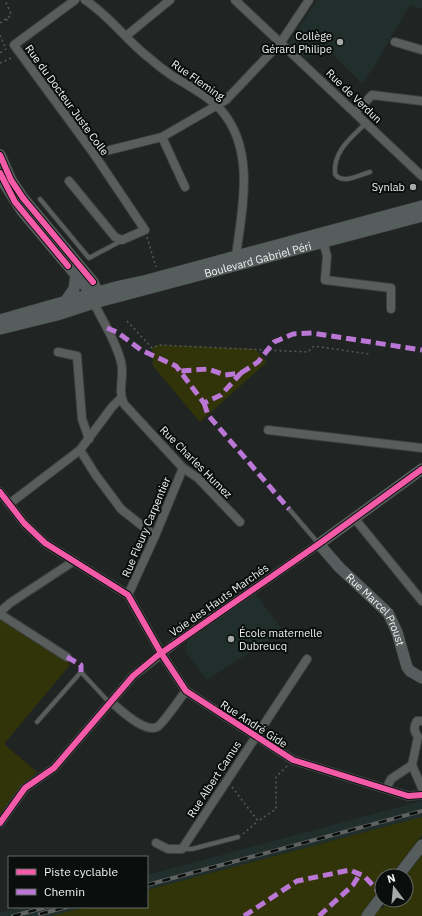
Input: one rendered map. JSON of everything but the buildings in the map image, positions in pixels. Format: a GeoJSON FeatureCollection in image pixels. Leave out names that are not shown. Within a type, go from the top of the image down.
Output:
{"type":"FeatureCollection","features":[{"type":"Feature","properties":{"kind":"main road"},"geometry":{"type":"LineString","coordinates":[[0,155],[17,190],[93,282],[96,289],[93,297],[60,315],[0,329]]}},
{"type":"Feature","properties":{"kind":"main road"},"geometry":{"type":"LineString","coordinates":[[0,173],[15,202],[93,297]]}},
{"type":"Feature","properties":{"kind":"main road","name":"Boulevard Gabriel Péri"},"geometry":{"type":"LineString","coordinates":[[93,297],[235,260],[422,206]]}},
{"type":"Feature","properties":{"kind":"main road","name":"Boulevard Gabriel Péri"},"geometry":{"type":"LineString","coordinates":[[93,297],[123,285],[215,262],[235,260],[323,241],[422,216]]}},
{"type":"Feature","properties":{"kind":"main road"},"geometry":{"type":"LineString","coordinates":[[65,302],[74,289],[76,275]]}},
{"type":"Feature","properties":{"kind":"main road"},"geometry":{"type":"LineString","coordinates":[[0,320],[65,302],[93,297]]}},
{"type":"Feature","properties":{"kind":"main road","name":"Voie des Hauts Marchés"},"geometry":{"type":"LineString","coordinates":[[319,544],[422,469]]}},
{"type":"Feature","properties":{"kind":"main road","name":"Rue Marcel Proust"},"geometry":{"type":"LineString","coordinates":[[319,544],[339,567],[384,608],[397,632],[407,667],[410,671],[422,678]]}},
{"type":"Feature","properties":{"kind":"main road"},"geometry":{"type":"LineString","coordinates":[[404,868],[422,845]]}},
{"type":"Feature","properties":{"kind":"main road"},"geometry":{"type":"LineString","coordinates":[[367,916],[374,907]]}},
{"type":"Feature","properties":{"kind":"street","name":"Rue du Docteur Juste Colle"},"geometry":{"type":"LineString","coordinates":[[75,0],[14,45],[19,54],[94,154],[145,230]]}},
{"type":"Feature","properties":{"kind":"street","name":"Rue Fleming"},"geometry":{"type":"LineString","coordinates":[[85,0],[126,36],[134,46],[156,64],[217,106],[225,115],[236,136],[243,163],[244,178],[235,260]]}},
{"type":"Feature","properties":{"kind":"street"},"geometry":{"type":"LineString","coordinates":[[126,36],[170,0]]}},
{"type":"Feature","properties":{"kind":"street","name":"Rue de Verdun"},"geometry":{"type":"LineString","coordinates":[[235,0],[422,176]]}},
{"type":"Feature","properties":{"kind":"street"},"geometry":{"type":"LineString","coordinates":[[94,154],[162,137],[226,100],[281,42],[309,0]]}},
{"type":"Feature","properties":{"kind":"street"},"geometry":{"type":"LineString","coordinates":[[395,42],[422,50]]}},
{"type":"Feature","properties":{"kind":"street"},"geometry":{"type":"LineString","coordinates":[[356,113],[372,95],[422,101]]}},
{"type":"Feature","properties":{"kind":"street"},"geometry":{"type":"LineString","coordinates":[[162,137],[185,187]]}},
{"type":"Feature","properties":{"kind":"street"},"geometry":{"type":"LineString","coordinates":[[69,181],[115,237],[122,240],[145,230]]}},
{"type":"Feature","properties":{"kind":"street"},"geometry":{"type":"LineString","coordinates":[[323,241],[326,256],[325,280],[391,288],[391,309]]}},
{"type":"Feature","properties":{"kind":"street"},"geometry":{"type":"LineString","coordinates":[[10,504],[80,450],[112,407],[122,398],[122,364],[119,353],[93,297]]}},
{"type":"Feature","properties":{"kind":"street"},"geometry":{"type":"LineString","coordinates":[[58,352],[77,356],[82,420],[89,439]]}},
{"type":"Feature","properties":{"kind":"street","name":"Rue Charles Humez"},"geometry":{"type":"LineString","coordinates":[[122,398],[124,404],[183,468],[198,478],[240,522]]}},
{"type":"Feature","properties":{"kind":"street"},"geometry":{"type":"LineString","coordinates":[[268,430],[422,448]]}},
{"type":"Feature","properties":{"kind":"street"},"geometry":{"type":"LineString","coordinates":[[80,450],[95,474],[121,509],[155,536]]}},
{"type":"Feature","properties":{"kind":"street","name":"Rue Fleury Carpentier"},"geometry":{"type":"LineString","coordinates":[[128,595],[155,536],[183,468]]}},
{"type":"Feature","properties":{"kind":"street"},"geometry":{"type":"LineString","coordinates":[[0,492],[24,523],[45,543],[128,595]]}},
{"type":"Feature","properties":{"kind":"street"},"geometry":{"type":"LineString","coordinates":[[355,519],[422,601]]}},
{"type":"Feature","properties":{"kind":"street","name":"Voie des Hauts Marchés"},"geometry":{"type":"LineString","coordinates":[[0,823],[25,788],[54,768],[134,676],[161,653],[319,544]]}},
{"type":"Feature","properties":{"kind":"street"},"geometry":{"type":"LineString","coordinates":[[67,657],[0,613],[10,603],[74,561]]}},
{"type":"Feature","properties":{"kind":"street","name":"Rue André Gide"},"geometry":{"type":"LineString","coordinates":[[128,595],[161,653],[186,691],[293,760],[408,796],[422,795]]}},
{"type":"Feature","properties":{"kind":"street","name":"Rue Albert Camus"},"geometry":{"type":"LineString","coordinates":[[182,849],[255,736],[307,660]]}},
{"type":"Feature","properties":{"kind":"street"},"geometry":{"type":"LineString","coordinates":[[111,702],[142,726],[150,729],[158,727],[186,691]]}},
{"type":"Feature","properties":{"kind":"street"},"geometry":{"type":"LineString","coordinates":[[422,721],[417,721],[415,726],[415,731],[418,737],[412,765],[422,788]]}},
{"type":"Feature","properties":{"kind":"street"},"geometry":{"type":"LineString","coordinates":[[386,789],[391,779],[412,765]]}},
{"type":"Feature","properties":{"kind":"street"},"geometry":{"type":"LineString","coordinates":[[156,843],[168,850],[182,849]]}},
{"type":"Feature","properties":{"kind":"lane"},"geometry":{"type":"LineString","coordinates":[[366,123],[341,150],[336,158],[334,174],[338,178],[344,180],[370,172]]}},
{"type":"Feature","properties":{"kind":"lane"},"geometry":{"type":"LineString","coordinates":[[40,199],[89,258],[122,240]]}},
{"type":"Feature","properties":{"kind":"lane"},"geometry":{"type":"LineString","coordinates":[[235,260],[415,212],[422,212]]}},
{"type":"Feature","properties":{"kind":"lane"},"geometry":{"type":"LineString","coordinates":[[0,325],[55,310],[93,297],[115,293],[206,269],[215,262]]}},
{"type":"Feature","properties":{"kind":"lane"},"geometry":{"type":"LineString","coordinates":[[289,510],[319,544]]}},
{"type":"Feature","properties":{"kind":"lane"},"geometry":{"type":"LineString","coordinates":[[37,722],[81,672],[106,699],[111,702]]}},
{"type":"Feature","properties":{"kind":"lane"},"geometry":{"type":"LineString","coordinates":[[182,849],[192,849],[238,837]]}},
{"type":"Feature","properties":{"kind":"path"},"geometry":{"type":"LineString","coordinates":[[0,23],[11,14],[5,0]]}},
{"type":"Feature","properties":{"kind":"path"},"geometry":{"type":"LineString","coordinates":[[6,19],[9,23]]}},
{"type":"Feature","properties":{"kind":"path"},"geometry":{"type":"LineString","coordinates":[[0,35],[6,49],[0,54]]}},
{"type":"Feature","properties":{"kind":"path"},"geometry":{"type":"LineString","coordinates":[[0,63],[19,54]]}},
{"type":"Feature","properties":{"kind":"path"},"geometry":{"type":"LineString","coordinates":[[145,230],[159,277]]}},
{"type":"Feature","properties":{"kind":"path"},"geometry":{"type":"LineString","coordinates":[[126,321],[152,348],[159,345],[308,352],[314,346],[369,354]]}},
{"type":"Feature","properties":{"kind":"path"},"geometry":{"type":"LineString","coordinates":[[238,837],[276,809],[276,777],[293,760]]}},
{"type":"Feature","properties":{"kind":"path"},"geometry":{"type":"LineString","coordinates":[[226,780],[258,821]]}},
{"type":"Feature","properties":{"kind":"shaded area","name":"Collège Gérard Philipe"},"geometry":{"type":"Polygon","coordinates":[[[317,0],[422,0],[422,9],[410,5],[372,70],[362,83],[322,45],[307,59],[291,45],[290,41],[317,0]]]}},
{"type":"Feature","properties":{"kind":"shaded area","name":"École maternelle Dubreucq"},"geometry":{"type":"Polygon","coordinates":[[[256,594],[283,631],[207,680],[185,651],[188,641],[193,636],[256,594]]]}},
{"type":"Feature","properties":{"kind":"shaded area"},"geometry":{"type":"Polygon","coordinates":[[[422,801],[422,817],[148,890],[148,875],[422,801]]]}},
{"type":"Feature","properties":{"kind":"shaded area"},"geometry":{"type":"Polygon","coordinates":[[[18,908],[81,908],[52,916],[0,916],[0,913],[18,908]]]}},
{"type":"Feature","properties":{"kind":"green space"},"geometry":{"type":"Polygon","coordinates":[[[159,345],[255,349],[267,362],[200,422],[153,366],[152,348],[159,345]]]}},
{"type":"Feature","properties":{"kind":"green space"},"geometry":{"type":"Polygon","coordinates":[[[0,618],[69,661],[69,666],[4,744],[37,772],[21,787],[0,814],[0,618]]]}},
{"type":"Feature","properties":{"kind":"green space"},"geometry":{"type":"Polygon","coordinates":[[[422,817],[422,835],[396,868],[374,868],[374,897],[368,905],[374,906],[374,908],[414,908],[414,868],[412,868],[422,855],[422,916],[52,916],[81,908],[148,908],[148,890],[422,817]]]}},
{"type":"Feature","properties":{"kind":"railway"},"geometry":{"type":"LineString","coordinates":[[148,885],[422,811]]}},
{"type":"Feature","properties":{"kind":"railway"},"geometry":{"type":"LineString","coordinates":[[13,916],[43,908]]}},
{"type":"Feature","properties":{"kind":"railway"},"geometry":{"type":"LineString","coordinates":[[40,914],[63,908]]}},
{"type":"Feature","properties":{"kind":"marked path"},"geometry":{"type":"LineString","coordinates":[[107,328],[117,332],[141,350],[176,366],[204,403],[221,395],[241,373],[225,375],[208,369],[180,371]]}},
{"type":"Feature","properties":{"kind":"marked path"},"geometry":{"type":"LineString","coordinates":[[241,373],[258,362],[274,342],[293,334],[312,333],[422,350]]}},
{"type":"Feature","properties":{"kind":"marked path"},"geometry":{"type":"LineString","coordinates":[[204,403],[208,415],[289,509]]}},
{"type":"Feature","properties":{"kind":"marked path"},"geometry":{"type":"LineString","coordinates":[[67,657],[81,665],[81,672]]}},
{"type":"Feature","properties":{"kind":"marked path"},"geometry":{"type":"LineString","coordinates":[[244,916],[297,881],[350,870],[364,876],[374,887]]}},
{"type":"Feature","properties":{"kind":"marked path"},"geometry":{"type":"LineString","coordinates":[[319,916],[353,885],[360,874]]}},
{"type":"Feature","properties":{"kind":"cycle path"},"geometry":{"type":"LineString","coordinates":[[0,155],[11,180],[23,198],[93,282]]}},
{"type":"Feature","properties":{"kind":"cycle path"},"geometry":{"type":"LineString","coordinates":[[0,173],[15,202],[68,266]]}},
{"type":"Feature","properties":{"kind":"cycle path"},"geometry":{"type":"LineString","coordinates":[[0,823],[25,788],[54,768],[133,676],[157,656],[323,541],[422,469]]}},
{"type":"Feature","properties":{"kind":"cycle path"},"geometry":{"type":"LineString","coordinates":[[0,492],[24,523],[45,543],[128,595],[161,653],[186,691],[293,760],[408,796],[422,795]]}},
{"type":"Feature","properties":{"kind":"place","name":"Collège Gérard Philipe"},"geometry":{"type":"Point","coordinates":[340,42]}},
{"type":"Feature","properties":{"kind":"place","name":"Synlab"},"geometry":{"type":"Point","coordinates":[413,187]}},
{"type":"Feature","properties":{"kind":"place","name":"École maternelle Dubreucq"},"geometry":{"type":"Point","coordinates":[231,639]}}]}
